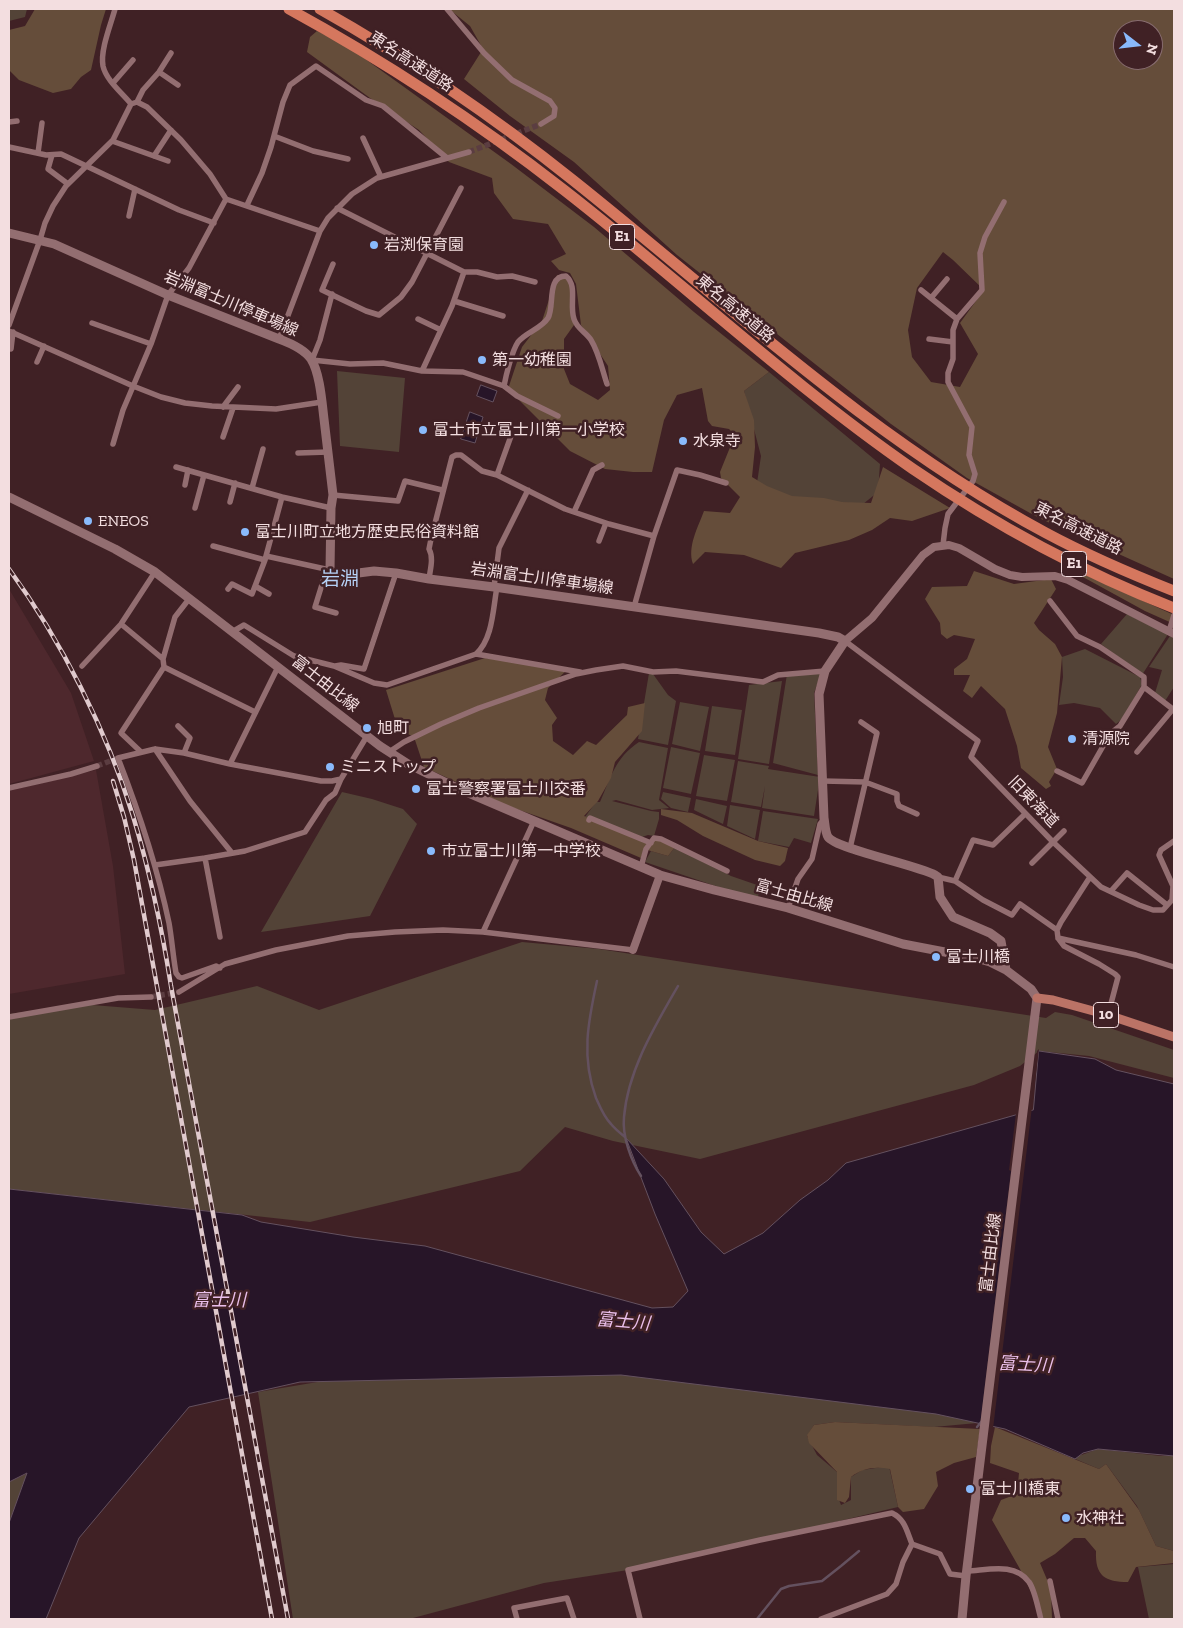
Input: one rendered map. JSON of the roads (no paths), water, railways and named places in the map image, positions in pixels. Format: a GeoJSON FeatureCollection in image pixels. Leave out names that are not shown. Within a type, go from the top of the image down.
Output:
{"type":"FeatureCollection","features":[{"type":"Feature","properties":{"kind":"highway","name":"東名高速道路"},"geometry":{"type":"LineString","coordinates":[[289,9],[399,72],[512,150],[827,405],[940,486],[1032,542],[1074,564],[1174,608]]}},
{"type":"Feature","properties":{"kind":"highway","name":"東名高速道路"},"geometry":{"type":"LineString","coordinates":[[320,9],[406,60],[521,140],[573,180],[835,394],[950,475],[988,500],[1046,533],[1140,578],[1174,591]]}},
{"type":"Feature","properties":{"kind":"main road","name":"岩淵富士川停車場線"},"geometry":{"type":"LineString","coordinates":[[9,233],[54,244],[168,295],[279,338],[294,346],[312,360]]}},
{"type":"Feature","properties":{"kind":"main road"},"geometry":{"type":"LineString","coordinates":[[312,360],[319,383],[334,495],[331,508],[331,572]]}},
{"type":"Feature","properties":{"kind":"main road","name":"富士由比線"},"geometry":{"type":"LineString","coordinates":[[9,497],[115,549],[155,572],[389,752],[408,764],[457,788],[660,875],[788,908],[903,944],[976,958],[1006,970],[1031,989],[1037,998],[962,1619]]}},
{"type":"Feature","properties":{"kind":"main road","name":"岩淵富士川停車場線"},"geometry":{"type":"LineString","coordinates":[[331,572],[335,576],[374,571],[396,573],[838,636],[845,642]]}},
{"type":"Feature","properties":{"kind":"main road"},"geometry":{"type":"LineString","coordinates":[[845,642],[825,671],[818,694],[824,818],[828,836],[833,842],[931,872],[938,877],[940,897],[953,917],[990,933],[1001,941],[1006,970]]}},
{"type":"Feature","properties":{"kind":"main road","name":"10"},"geometry":{"type":"LineString","coordinates":[[1037,998],[1054,1000],[1174,1037]]}},
{"type":"Feature","properties":{"kind":"street"},"geometry":{"type":"LineString","coordinates":[[115,9],[103,55],[103,66],[113,83],[134,103],[147,107],[171,130],[210,174],[226,199],[320,230]]}},
{"type":"Feature","properties":{"kind":"street"},"geometry":{"type":"LineString","coordinates":[[447,9],[484,54],[512,80],[550,101],[555,108],[554,116],[541,124]]}},
{"type":"Feature","properties":{"kind":"street"},"geometry":{"type":"LineString","coordinates":[[9,324],[45,222],[53,206],[68,184],[112,141],[134,103],[159,72],[171,53]]}},
{"type":"Feature","properties":{"kind":"street"},"geometry":{"type":"LineString","coordinates":[[113,83],[133,60]]}},
{"type":"Feature","properties":{"kind":"street"},"geometry":{"type":"LineString","coordinates":[[247,205],[262,173],[283,102],[290,85],[316,66],[366,100],[383,106],[447,158]]}},
{"type":"Feature","properties":{"kind":"street"},"geometry":{"type":"LineString","coordinates":[[159,72],[178,85]]}},
{"type":"Feature","properties":{"kind":"street"},"geometry":{"type":"LineString","coordinates":[[9,122],[16,121]]}},
{"type":"Feature","properties":{"kind":"street"},"geometry":{"type":"LineString","coordinates":[[38,153],[42,123]]}},
{"type":"Feature","properties":{"kind":"street"},"geometry":{"type":"LineString","coordinates":[[154,156],[171,130]]}},
{"type":"Feature","properties":{"kind":"street"},"geometry":{"type":"LineString","coordinates":[[274,136],[312,151],[348,160]]}},
{"type":"Feature","properties":{"kind":"street"},"geometry":{"type":"LineString","coordinates":[[363,138],[381,177]]}},
{"type":"Feature","properties":{"kind":"street"},"geometry":{"type":"LineString","coordinates":[[112,141],[168,161]]}},
{"type":"Feature","properties":{"kind":"street"},"geometry":{"type":"LineString","coordinates":[[9,147],[38,153],[62,154],[179,210],[214,223]]}},
{"type":"Feature","properties":{"kind":"street"},"geometry":{"type":"LineString","coordinates":[[279,338],[320,230],[337,208],[352,194],[381,177],[469,152]]}},
{"type":"Feature","properties":{"kind":"street"},"geometry":{"type":"LineString","coordinates":[[52,154],[48,169],[68,184]]}},
{"type":"Feature","properties":{"kind":"street"},"geometry":{"type":"LineString","coordinates":[[333,264],[322,290],[366,311],[379,315],[401,297],[412,282],[461,188]]}},
{"type":"Feature","properties":{"kind":"street"},"geometry":{"type":"LineString","coordinates":[[130,216],[135,189]]}},
{"type":"Feature","properties":{"kind":"street"},"geometry":{"type":"LineString","coordinates":[[113,444],[123,410],[151,344],[168,295],[189,268],[226,199]]}},
{"type":"Feature","properties":{"kind":"street"},"geometry":{"type":"LineString","coordinates":[[944,545],[948,514],[973,481],[975,474],[969,455],[972,427],[948,382],[948,373],[953,359],[954,330],[957,319],[982,290],[980,253],[985,237],[1004,202]]}},
{"type":"Feature","properties":{"kind":"street"},"geometry":{"type":"LineString","coordinates":[[337,208],[464,272],[477,272],[497,277],[512,276],[535,282]]}},
{"type":"Feature","properties":{"kind":"street"},"geometry":{"type":"LineString","coordinates":[[422,371],[454,300],[464,272]]}},
{"type":"Feature","properties":{"kind":"street"},"geometry":{"type":"LineString","coordinates":[[504,386],[515,348],[519,342],[542,326],[548,318],[551,309],[552,288],[555,281],[561,276],[566,276],[572,283],[574,320],[580,330],[590,338],[607,384]]}},
{"type":"Feature","properties":{"kind":"street"},"geometry":{"type":"LineString","coordinates":[[931,298],[948,279]]}},
{"type":"Feature","properties":{"kind":"street"},"geometry":{"type":"LineString","coordinates":[[922,290],[957,319]]}},
{"type":"Feature","properties":{"kind":"street"},"geometry":{"type":"LineString","coordinates":[[332,294],[320,340],[312,360],[350,364],[383,363],[422,371],[463,372],[504,386],[517,396],[558,416]]}},
{"type":"Feature","properties":{"kind":"street"},"geometry":{"type":"LineString","coordinates":[[454,300],[503,316]]}},
{"type":"Feature","properties":{"kind":"street"},"geometry":{"type":"LineString","coordinates":[[418,318],[441,330]]}},
{"type":"Feature","properties":{"kind":"street"},"geometry":{"type":"LineString","coordinates":[[92,322],[151,344]]}},
{"type":"Feature","properties":{"kind":"street"},"geometry":{"type":"LineString","coordinates":[[11,349],[11,332],[133,386],[161,397],[185,403],[233,408],[276,409],[322,402]]}},
{"type":"Feature","properties":{"kind":"street"},"geometry":{"type":"LineString","coordinates":[[929,339],[953,342]]}},
{"type":"Feature","properties":{"kind":"street"},"geometry":{"type":"LineString","coordinates":[[37,362],[44,346]]}},
{"type":"Feature","properties":{"kind":"street"},"geometry":{"type":"LineString","coordinates":[[223,407],[238,387]]}},
{"type":"Feature","properties":{"kind":"street"},"geometry":{"type":"LineString","coordinates":[[223,437],[233,408]]}},
{"type":"Feature","properties":{"kind":"street"},"geometry":{"type":"LineString","coordinates":[[497,475],[511,436]]}},
{"type":"Feature","properties":{"kind":"street"},"geometry":{"type":"LineString","coordinates":[[252,488],[263,449]]}},
{"type":"Feature","properties":{"kind":"street"},"geometry":{"type":"LineString","coordinates":[[298,453],[328,452]]}},
{"type":"Feature","properties":{"kind":"street"},"geometry":{"type":"LineString","coordinates":[[429,579],[431,560],[429,549],[442,490],[452,457],[456,455],[461,455],[482,471],[497,475],[565,509],[654,536]]}},
{"type":"Feature","properties":{"kind":"street"},"geometry":{"type":"LineString","coordinates":[[574,512],[593,470],[602,465]]}},
{"type":"Feature","properties":{"kind":"street"},"geometry":{"type":"LineString","coordinates":[[176,467],[282,497],[331,508]]}},
{"type":"Feature","properties":{"kind":"street"},"geometry":{"type":"LineString","coordinates":[[185,484],[188,470]]}},
{"type":"Feature","properties":{"kind":"street"},"geometry":{"type":"LineString","coordinates":[[634,607],[654,536],[677,470],[726,483]]}},
{"type":"Feature","properties":{"kind":"street"},"geometry":{"type":"LineString","coordinates":[[195,508],[204,474]]}},
{"type":"Feature","properties":{"kind":"street"},"geometry":{"type":"LineString","coordinates":[[334,495],[398,501],[406,482],[442,490]]}},
{"type":"Feature","properties":{"kind":"street"},"geometry":{"type":"LineString","coordinates":[[230,502],[235,483]]}},
{"type":"Feature","properties":{"kind":"street"},"geometry":{"type":"LineString","coordinates":[[476,654],[485,644],[488,633],[499,548],[528,490]]}},
{"type":"Feature","properties":{"kind":"street"},"geometry":{"type":"LineString","coordinates":[[228,590],[232,584],[252,594],[266,558],[282,497]]}},
{"type":"Feature","properties":{"kind":"street"},"geometry":{"type":"LineString","coordinates":[[599,541],[606,523]]}},
{"type":"Feature","properties":{"kind":"street"},"geometry":{"type":"LineString","coordinates":[[845,642],[872,618],[923,555],[934,547],[944,545],[959,548],[995,569],[1010,575],[1022,577],[1055,576],[1068,580],[1171,632],[1174,615]]}},
{"type":"Feature","properties":{"kind":"street"},"geometry":{"type":"LineString","coordinates":[[213,546],[331,572]]}},
{"type":"Feature","properties":{"kind":"street"},"geometry":{"type":"LineString","coordinates":[[82,666],[122,624],[155,572]]}},
{"type":"Feature","properties":{"kind":"street"},"geometry":{"type":"LineString","coordinates":[[331,572],[324,578],[315,608],[336,613]]}},
{"type":"Feature","properties":{"kind":"street"},"geometry":{"type":"LineString","coordinates":[[334,666],[341,665],[364,669],[396,573]]}},
{"type":"Feature","properties":{"kind":"street"},"geometry":{"type":"LineString","coordinates":[[255,586],[270,594]]}},
{"type":"Feature","properties":{"kind":"street"},"geometry":{"type":"LineString","coordinates":[[141,752],[121,733],[164,667],[163,659],[175,617],[189,599]]}},
{"type":"Feature","properties":{"kind":"street"},"geometry":{"type":"LineString","coordinates":[[1050,601],[1077,636],[1100,647],[1144,677],[1144,687],[1120,726],[1110,734],[1082,782],[1056,771]]}},
{"type":"Feature","properties":{"kind":"street"},"geometry":{"type":"LineString","coordinates":[[122,624],[163,659]]}},
{"type":"Feature","properties":{"kind":"street"},"geometry":{"type":"LineString","coordinates":[[232,632],[244,625],[294,656],[334,666],[374,683],[387,685],[476,654],[584,672]]}},
{"type":"Feature","properties":{"kind":"street","name":"旧東海道"},"geometry":{"type":"LineString","coordinates":[[845,642],[978,741],[971,757],[1090,878],[1110,891],[1153,910],[1163,910],[1167,905]]}},
{"type":"Feature","properties":{"kind":"street"},"geometry":{"type":"LineString","coordinates":[[389,752],[404,742],[479,708],[584,672],[623,666],[652,672],[676,671],[763,682],[778,675],[825,671]]}},
{"type":"Feature","properties":{"kind":"street"},"geometry":{"type":"LineString","coordinates":[[164,667],[255,712]]}},
{"type":"Feature","properties":{"kind":"street"},"geometry":{"type":"LineString","coordinates":[[230,764],[278,667]]}},
{"type":"Feature","properties":{"kind":"street"},"geometry":{"type":"LineString","coordinates":[[1137,752],[1174,709],[1144,687]]}},
{"type":"Feature","properties":{"kind":"street"},"geometry":{"type":"LineString","coordinates":[[850,848],[877,733],[861,722]]}},
{"type":"Feature","properties":{"kind":"street"},"geometry":{"type":"LineString","coordinates":[[178,726],[190,738],[184,753]]}},
{"type":"Feature","properties":{"kind":"street"},"geometry":{"type":"LineString","coordinates":[[155,865],[261,847],[305,832],[326,800],[335,793],[341,779],[367,736]]}},
{"type":"Feature","properties":{"kind":"street"},"geometry":{"type":"LineString","coordinates":[[220,968],[216,966],[182,978],[178,977],[176,973],[169,925],[155,865],[141,818],[118,758],[155,749],[184,753],[230,764],[321,781],[341,779]]}},
{"type":"Feature","properties":{"kind":"street"},"geometry":{"type":"LineString","coordinates":[[155,749],[190,801],[232,853]]}},
{"type":"Feature","properties":{"kind":"street"},"geometry":{"type":"LineString","coordinates":[[9,788],[97,766]]}},
{"type":"Feature","properties":{"kind":"street"},"geometry":{"type":"LineString","coordinates":[[823,781],[865,782],[897,794],[899,806],[917,814]]}},
{"type":"Feature","properties":{"kind":"street"},"geometry":{"type":"LineString","coordinates":[[955,881],[973,840],[993,845],[1025,814]]}},
{"type":"Feature","properties":{"kind":"street"},"geometry":{"type":"LineString","coordinates":[[589,820],[590,818],[651,843]]}},
{"type":"Feature","properties":{"kind":"street"},"geometry":{"type":"LineString","coordinates":[[788,908],[798,879],[812,859],[820,824],[824,818]]}},
{"type":"Feature","properties":{"kind":"street"},"geometry":{"type":"LineString","coordinates":[[483,932],[534,821]]}},
{"type":"Feature","properties":{"kind":"street"},"geometry":{"type":"LineString","coordinates":[[1032,863],[1064,832]]}},
{"type":"Feature","properties":{"kind":"street"},"geometry":{"type":"LineString","coordinates":[[641,867],[646,849],[654,838],[661,839],[727,871]]}},
{"type":"Feature","properties":{"kind":"street"},"geometry":{"type":"LineString","coordinates":[[1110,891],[1127,873],[1167,905],[1172,900],[1173,886],[1159,855],[1161,850],[1174,841]]}},
{"type":"Feature","properties":{"kind":"street"},"geometry":{"type":"LineString","coordinates":[[205,858],[220,937]]}},
{"type":"Feature","properties":{"kind":"street"},"geometry":{"type":"LineString","coordinates":[[179,992],[225,964],[276,950],[348,936],[427,930],[483,932],[633,950],[660,875]]}},
{"type":"Feature","properties":{"kind":"street"},"geometry":{"type":"LineString","coordinates":[[938,877],[955,881],[983,900],[1012,915],[1020,904],[1057,930]]}},
{"type":"Feature","properties":{"kind":"street"},"geometry":{"type":"LineString","coordinates":[[1090,878],[1057,930],[1058,938],[1064,946],[1118,977],[1108,1016]]}},
{"type":"Feature","properties":{"kind":"street"},"geometry":{"type":"LineString","coordinates":[[1058,938],[1136,955],[1174,967]]}},
{"type":"Feature","properties":{"kind":"street"},"geometry":{"type":"LineString","coordinates":[[9,1016],[118,998],[152,997]]}},
{"type":"Feature","properties":{"kind":"street"},"geometry":{"type":"LineString","coordinates":[[640,1619],[628,1570],[892,1513],[899,1516],[904,1523],[912,1544],[903,1562],[896,1584],[886,1594],[821,1619]]}},
{"type":"Feature","properties":{"kind":"street"},"geometry":{"type":"LineString","coordinates":[[912,1544],[940,1554],[950,1574],[967,1574],[1005,1568],[1017,1570],[1029,1582],[1041,1619]]}},
{"type":"Feature","properties":{"kind":"street"},"geometry":{"type":"LineString","coordinates":[[1050,1581],[1058,1619]]}},
{"type":"Feature","properties":{"kind":"street"},"geometry":{"type":"LineString","coordinates":[[517,1619],[514,1608],[568,1598],[574,1619]]}},
{"type":"Feature","properties":{"kind":"water"},"geometry":{"type":"Polygon","coordinates":[[[481,385],[497,391],[493,402],[477,396],[481,385]]]}},
{"type":"Feature","properties":{"kind":"water"},"geometry":{"type":"Polygon","coordinates":[[[470,412],[483,417],[475,443],[461,439],[470,412]]]}},
{"type":"Feature","properties":{"kind":"water","name":"富士川"},"geometry":{"type":"Polygon","coordinates":[[[1039,1051],[1095,1059],[1116,1070],[1174,1084],[1174,1456],[1098,1449],[1083,1453],[1075,1459],[1005,1429],[936,1414],[621,1375],[300,1382],[189,1407],[79,1538],[46,1619],[9,1619],[9,1523],[27,1473],[9,1482],[9,1189],[242,1215],[261,1222],[353,1237],[425,1246],[652,1308],[673,1307],[688,1291],[655,1214],[626,1138],[664,1179],[701,1232],[724,1254],[763,1233],[846,1163],[1033,1110],[1039,1051]]]}},
{"type":"Feature","properties":{"kind":"waterway"},"geometry":{"type":"LineString","coordinates":[[597,981],[589,1025],[587,1054],[591,1083],[602,1112],[625,1137]]}},
{"type":"Feature","properties":{"kind":"waterway"},"geometry":{"type":"LineString","coordinates":[[641,1176],[631,1156],[624,1132],[627,1100],[631,1082],[644,1049],[678,986]]}},
{"type":"Feature","properties":{"kind":"waterway"},"geometry":{"type":"LineString","coordinates":[[977,1427],[982,1421]]}},
{"type":"Feature","properties":{"kind":"waterway"},"geometry":{"type":"LineString","coordinates":[[757,1619],[781,1589],[822,1581],[859,1551]]}},
{"type":"Feature","properties":{"kind":"tunnel"},"geometry":{"type":"LineString","coordinates":[[469,152],[541,124]]}},
{"type":"Feature","properties":{"kind":"tunnel"},"geometry":{"type":"LineString","coordinates":[[97,766],[118,758]]}},
{"type":"Feature","properties":{"kind":"tunnel"},"geometry":{"type":"LineString","coordinates":[[151,997],[179,992]]}},
{"type":"Feature","properties":{"kind":"railway"},"geometry":{"type":"LineString","coordinates":[[9,569],[47,626],[81,687],[122,784],[145,858],[164,943],[288,1619]]}},
{"type":"Feature","properties":{"kind":"railway"},"geometry":{"type":"LineString","coordinates":[[113,781],[134,860],[272,1619]]}},
{"type":"Feature","properties":{"kind":"place","name":"岩渕保育園"},"geometry":{"type":"Point","coordinates":[374,245]}},
{"type":"Feature","properties":{"kind":"place","name":"第一幼稚園"},"geometry":{"type":"Point","coordinates":[482,360]}},
{"type":"Feature","properties":{"kind":"place","name":"富士市立富士川第一小学校"},"geometry":{"type":"Point","coordinates":[423,430]}},
{"type":"Feature","properties":{"kind":"place","name":"水泉寺"},"geometry":{"type":"Point","coordinates":[683,441]}},
{"type":"Feature","properties":{"kind":"place","name":"ENEOS"},"geometry":{"type":"Point","coordinates":[88,521]}},
{"type":"Feature","properties":{"kind":"place","name":"富士川町立地方歴史民俗資料館"},"geometry":{"type":"Point","coordinates":[245,532]}},
{"type":"Feature","properties":{"kind":"place","name":"旭町"},"geometry":{"type":"Point","coordinates":[367,728]}},
{"type":"Feature","properties":{"kind":"place","name":"清源院"},"geometry":{"type":"Point","coordinates":[1072,739]}},
{"type":"Feature","properties":{"kind":"place","name":"ミニストップ"},"geometry":{"type":"Point","coordinates":[330,767]}},
{"type":"Feature","properties":{"kind":"place","name":"富士警察署富士川交番"},"geometry":{"type":"Point","coordinates":[416,789]}},
{"type":"Feature","properties":{"kind":"place","name":"市立富士川第一中学校"},"geometry":{"type":"Point","coordinates":[431,851]}},
{"type":"Feature","properties":{"kind":"place","name":"富士川橋"},"geometry":{"type":"Point","coordinates":[936,957]}},
{"type":"Feature","properties":{"kind":"place","name":"富士川橋東"},"geometry":{"type":"Point","coordinates":[970,1489]}},
{"type":"Feature","properties":{"kind":"place","name":"水神社"},"geometry":{"type":"Point","coordinates":[1066,1518]}},
{"type":"Feature","properties":{"kind":"district","name":"岩淵"},"geometry":{"type":"Point","coordinates":[340,580]}}]}
